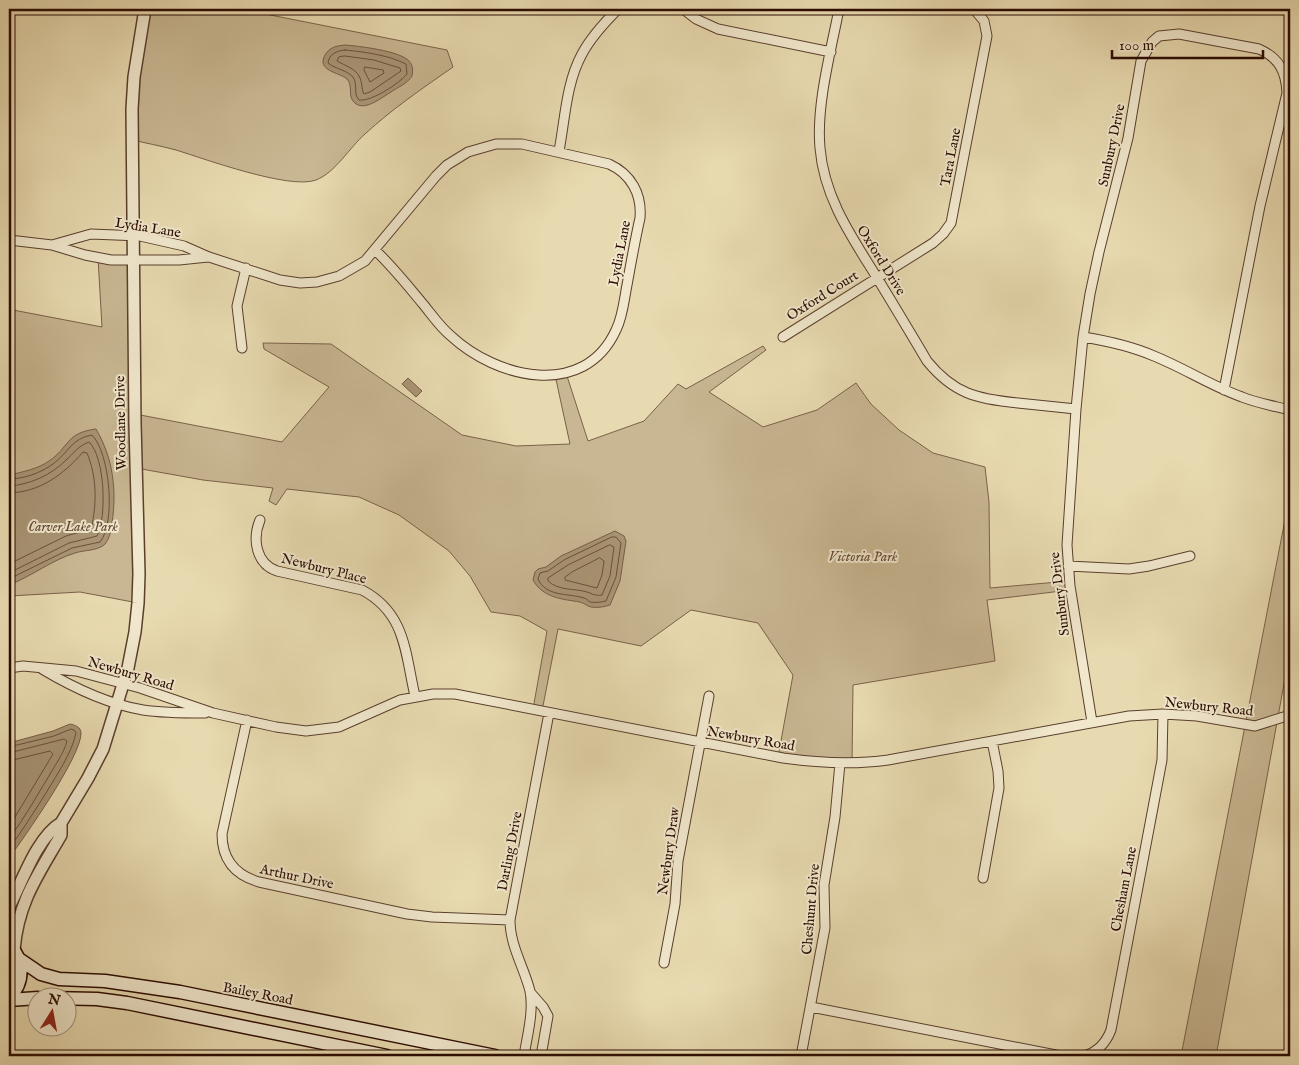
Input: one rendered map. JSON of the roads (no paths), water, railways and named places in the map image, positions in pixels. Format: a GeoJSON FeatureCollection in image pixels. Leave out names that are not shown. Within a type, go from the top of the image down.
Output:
{"type":"FeatureCollection","features":[{"type":"Feature","properties":{"kind":"main road"},"geometry":{"type":"LineString","coordinates":[[9,999],[18,986],[20,978],[14,951]]}},
{"type":"Feature","properties":{"kind":"main road","name":"Bailey Road"},"geometry":{"type":"LineString","coordinates":[[14,951],[41,974],[59,979],[114,982],[180,992],[495,1056]]}},
{"type":"Feature","properties":{"kind":"main road"},"geometry":{"type":"LineString","coordinates":[[9,999],[28,998]]}},
{"type":"Feature","properties":{"kind":"main road"},"geometry":{"type":"LineString","coordinates":[[78,998],[126,1003],[387,1056]]}},
{"type":"Feature","properties":{"kind":"street","name":"Woodlane Drive"},"geometry":{"type":"LineString","coordinates":[[9,907],[40,846],[53,828],[61,823],[96,763],[124,684],[135,632],[139,574],[135,424],[132,109],[134,77],[144,9]]}},
{"type":"Feature","properties":{"kind":"street"},"geometry":{"type":"LineString","coordinates":[[559,152],[571,82],[578,62],[594,36],[618,9]]}},
{"type":"Feature","properties":{"kind":"street"},"geometry":{"type":"LineString","coordinates":[[683,9],[696,19],[718,30],[831,52]]}},
{"type":"Feature","properties":{"kind":"street","name":"Oxford Drive"},"geometry":{"type":"LineString","coordinates":[[839,9],[820,124],[820,148],[823,169],[834,204],[844,226],[927,361],[937,372],[960,390],[987,400],[1076,409]]}},
{"type":"Feature","properties":{"kind":"street","name":"Tara Lane"},"geometry":{"type":"LineString","coordinates":[[877,277],[933,243],[951,223],[987,36],[984,21],[974,9]]}},
{"type":"Feature","properties":{"kind":"street","name":"Sunbury Drive"},"geometry":{"type":"LineString","coordinates":[[1092,722],[1068,566],[1067,545],[1076,409],[1093,278],[1123,163],[1142,61],[1152,42],[1159,36],[1179,34],[1259,49],[1268,53],[1276,60],[1283,69],[1287,79],[1287,93],[1260,206],[1224,390]]}},
{"type":"Feature","properties":{"kind":"street","name":"Lydia Lane"},"geometry":{"type":"LineString","coordinates":[[52,245],[86,235],[133,236],[179,245],[209,257],[287,282],[321,282],[355,268],[376,250],[447,165],[463,155],[485,147],[507,143],[522,144],[604,162],[617,168],[633,184],[638,193],[640,218],[619,323],[607,345],[594,358],[579,368],[555,375],[535,375],[505,369],[475,355],[445,330],[376,250]]}},
{"type":"Feature","properties":{"kind":"street","name":"Lydia Lane"},"geometry":{"type":"LineString","coordinates":[[9,240],[52,245],[98,258],[134,261],[209,257]]}},
{"type":"Feature","properties":{"kind":"street"},"geometry":{"type":"LineString","coordinates":[[242,348],[238,306],[246,268]]}},
{"type":"Feature","properties":{"kind":"street","name":"Oxford Court"},"geometry":{"type":"LineString","coordinates":[[782,337],[877,277]]}},
{"type":"Feature","properties":{"kind":"street"},"geometry":{"type":"LineString","coordinates":[[1084,337],[1106,341],[1155,356],[1243,398],[1290,410]]}},
{"type":"Feature","properties":{"kind":"street","name":"Newbury Place"},"geometry":{"type":"LineString","coordinates":[[260,520],[256,534],[257,546],[262,561],[268,568],[277,572],[356,588],[373,596],[384,605],[395,620],[402,635],[415,696]]}},
{"type":"Feature","properties":{"kind":"street"},"geometry":{"type":"LineString","coordinates":[[1068,566],[1129,569],[1190,556]]}},
{"type":"Feature","properties":{"kind":"street","name":"Newbury Road"},"geometry":{"type":"LineString","coordinates":[[9,668],[23,666],[76,671],[124,684],[213,713],[291,730],[321,730],[339,726],[390,704],[415,696],[455,694],[784,758],[840,763],[869,763],[888,760],[1129,716],[1163,714],[1197,716],[1255,726],[1290,715]]}},
{"type":"Feature","properties":{"kind":"street","name":"Newbury Road"},"geometry":{"type":"LineString","coordinates":[[39,668],[71,686],[117,703],[148,711],[213,713]]}},
{"type":"Feature","properties":{"kind":"street","name":"Newbury Draw"},"geometry":{"type":"LineString","coordinates":[[664,963],[674,904],[678,861],[709,696]]}},
{"type":"Feature","properties":{"kind":"street","name":"Darling Drive"},"geometry":{"type":"LineString","coordinates":[[524,1056],[530,1022],[530,992],[512,941],[510,920],[549,713]]}},
{"type":"Feature","properties":{"kind":"street","name":"Chesham Lane"},"geometry":{"type":"LineString","coordinates":[[1084,1056],[1098,1049],[1106,1041],[1111,1030],[1162,760],[1163,714]]}},
{"type":"Feature","properties":{"kind":"street","name":"Arthur Drive"},"geometry":{"type":"LineString","coordinates":[[247,720],[222,834],[223,846],[228,861],[239,873],[258,882],[407,914],[432,917],[510,920]]}},
{"type":"Feature","properties":{"kind":"street"},"geometry":{"type":"LineString","coordinates":[[983,878],[999,788],[998,771],[992,741]]}},
{"type":"Feature","properties":{"kind":"street","name":"Cheshunt Drive"},"geometry":{"type":"LineString","coordinates":[[802,1056],[825,928],[824,885],[835,817],[840,763]]}},
{"type":"Feature","properties":{"kind":"street","name":"Woodlane Drive"},"geometry":{"type":"LineString","coordinates":[[14,951],[16,932],[25,899],[61,835],[61,823]]}},
{"type":"Feature","properties":{"kind":"street","name":"Darling Drive"},"geometry":{"type":"LineString","coordinates":[[530,992],[548,1016],[541,1056]]}},
{"type":"Feature","properties":{"kind":"street"},"geometry":{"type":"LineString","coordinates":[[811,1007],[1061,1056]]}},
{"type":"Feature","properties":{"kind":"water"},"geometry":{"type":"Polygon","coordinates":[[[345,45],[379,50],[404,57],[411,64],[412,76],[405,83],[378,100],[367,105],[357,105],[351,96],[349,81],[326,68],[323,60],[329,50],[336,46],[345,45]]]}},
{"type":"Feature","properties":{"kind":"water"},"geometry":{"type":"Polygon","coordinates":[[[408,378],[422,391],[416,397],[402,384],[408,378]]]}},
{"type":"Feature","properties":{"kind":"water"},"geometry":{"type":"Polygon","coordinates":[[[96,429],[110,463],[114,486],[112,523],[107,542],[99,548],[75,553],[58,560],[9,585],[9,475],[45,464],[56,456],[73,437],[96,429]]]}},
{"type":"Feature","properties":{"kind":"water"},"geometry":{"type":"Polygon","coordinates":[[[615,531],[624,536],[626,541],[620,581],[610,605],[591,607],[580,602],[554,597],[542,591],[533,580],[538,569],[546,567],[561,556],[615,531]]]}},
{"type":"Feature","properties":{"kind":"water"},"geometry":{"type":"Polygon","coordinates":[[[70,724],[76,726],[81,731],[79,744],[63,777],[9,858],[9,743],[53,731],[70,724]]]}},
{"type":"Feature","properties":{"kind":"park label","name":"Carver Lake Park"},"geometry":{"type":"Point","coordinates":[73,526]}},
{"type":"Feature","properties":{"kind":"park label","name":"Victoria Park"},"geometry":{"type":"Point","coordinates":[863,556]}}]}
